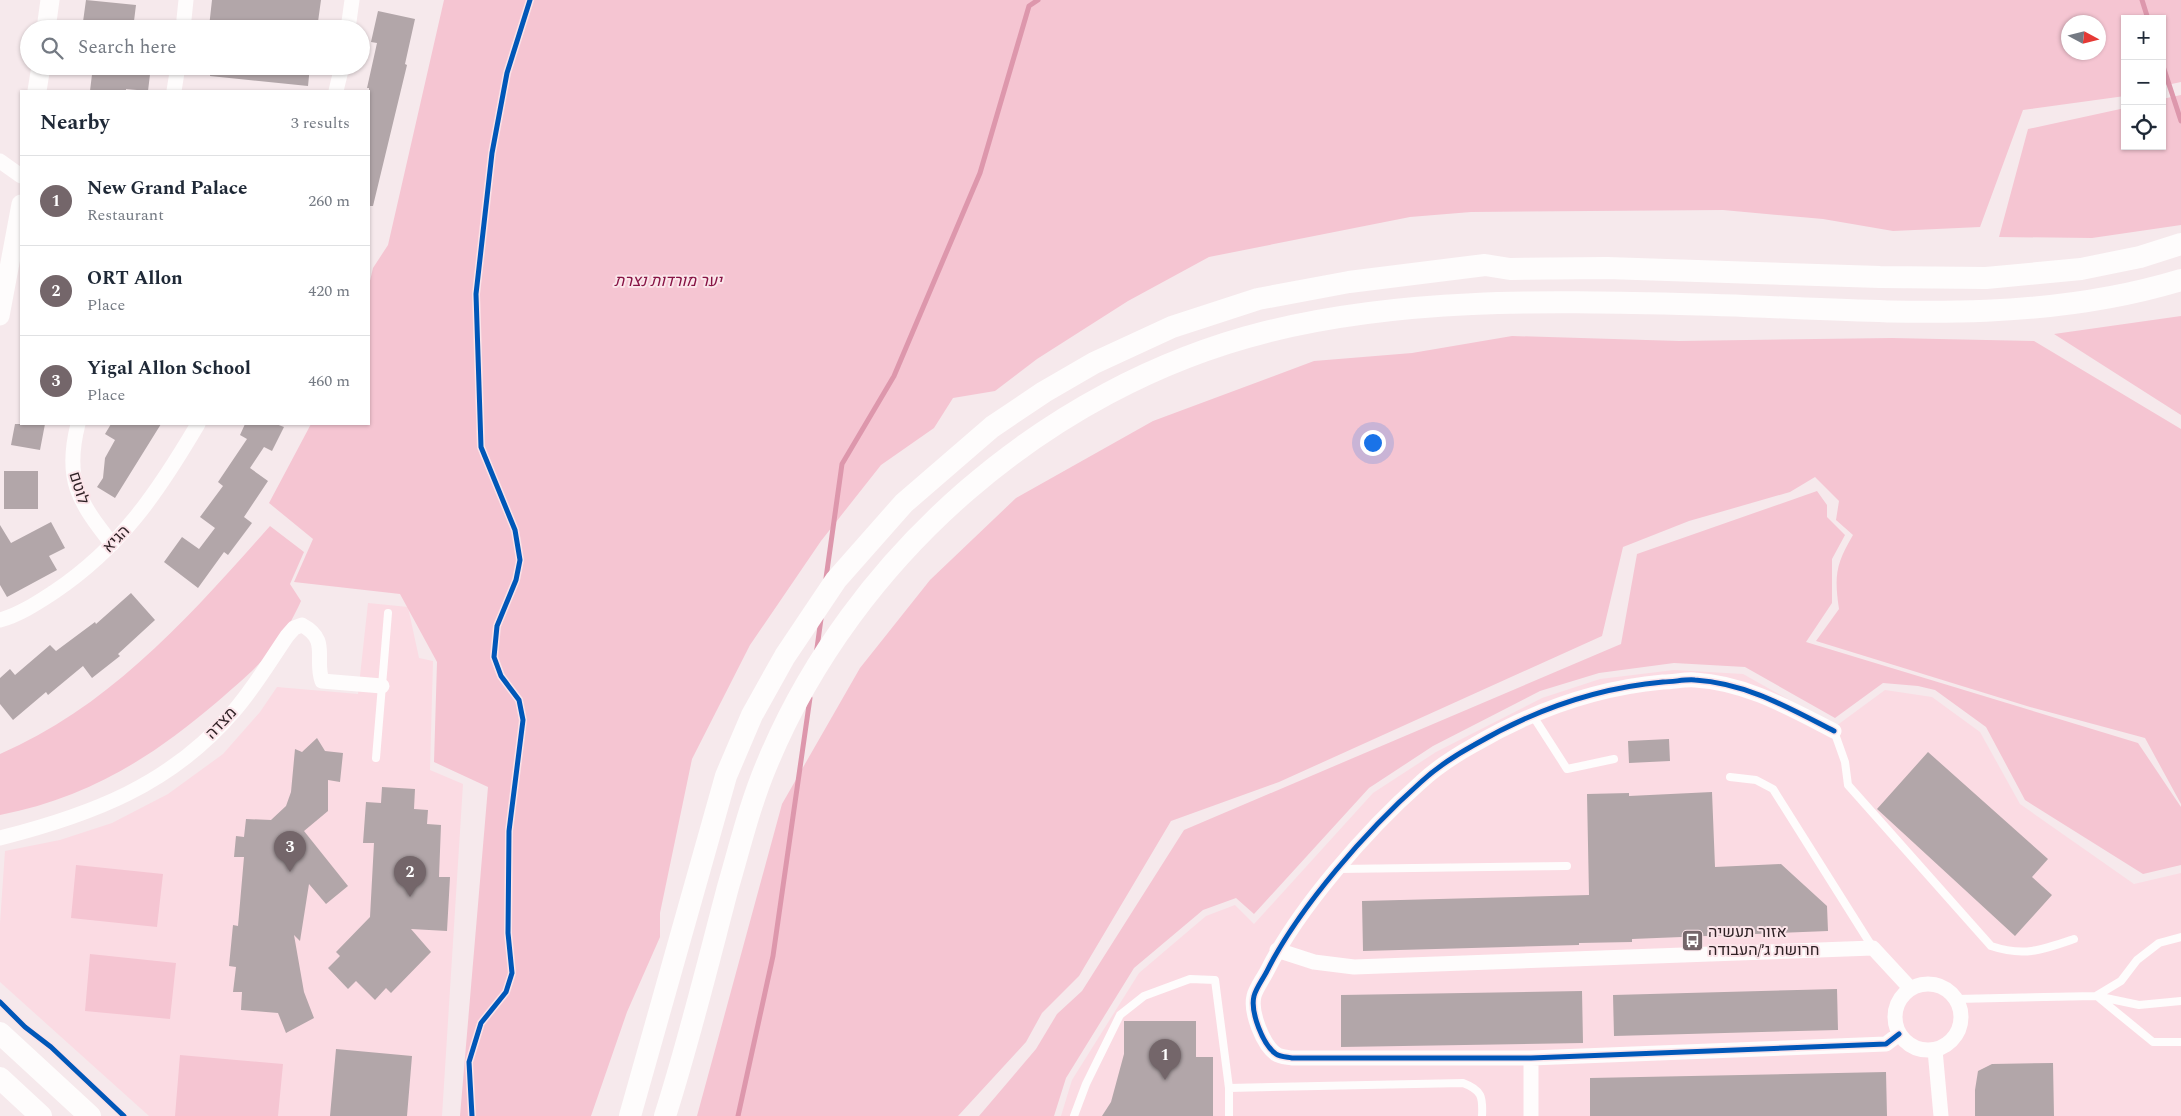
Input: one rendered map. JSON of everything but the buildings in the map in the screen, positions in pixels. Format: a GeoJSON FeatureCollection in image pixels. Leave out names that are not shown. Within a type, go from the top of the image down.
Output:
{"type":"FeatureCollection","features":[{"type":"Feature","properties":{"kind":"main road"},"geometry":{"type":"LineString","coordinates":[[630,1116],[726,776],[752,716],[785,656],[836,580],[881,528],[912,496],[992,427],[1044,392],[1094,363],[1172,327],[1258,299],[1349,282],[1485,265],[1510,268],[1616,268],[1889,278],[1986,278],[2081,269],[2140,257],[2181,244]]}},
{"type":"Feature","properties":{"kind":"main road"},"geometry":{"type":"LineString","coordinates":[[665,1116],[749,814],[778,739],[814,674],[863,601],[935,521],[1012,454],[1062,420],[1110,393],[1185,358],[1266,332],[1323,320],[1412,309],[1511,302],[1607,302],[1878,311],[1988,312],[2086,302],[2148,290],[2181,280]]}},
{"type":"Feature","properties":{"kind":"main road"},"geometry":{"type":"LineString","coordinates":[[0,1033],[90,1116]]}},
{"type":"Feature","properties":{"kind":"main road"},"geometry":{"type":"LineString","coordinates":[[0,1078],[41,1116]]}},
{"type":"Feature","properties":{"kind":"street"},"geometry":{"type":"LineString","coordinates":[[47,20],[50,0]]}},
{"type":"Feature","properties":{"kind":"street"},"geometry":{"type":"LineString","coordinates":[[183,20],[186,0]]}},
{"type":"Feature","properties":{"kind":"street"},"geometry":{"type":"LineString","coordinates":[[349,20],[352,0]]}},
{"type":"Feature","properties":{"kind":"street"},"geometry":{"type":"LineString","coordinates":[[37,90],[40,75]]}},
{"type":"Feature","properties":{"kind":"street"},"geometry":{"type":"LineString","coordinates":[[174,90],[177,75]]}},
{"type":"Feature","properties":{"kind":"street"},"geometry":{"type":"LineString","coordinates":[[336,90],[340,75]]}},
{"type":"Feature","properties":{"kind":"street"},"geometry":{"type":"LineString","coordinates":[[0,161],[20,175]]}},
{"type":"Feature","properties":{"kind":"street"},"geometry":{"type":"LineString","coordinates":[[0,316],[20,209]]}},
{"type":"Feature","properties":{"kind":"street","name":"לוטם"},"geometry":{"type":"LineString","coordinates":[[78,425],[71,452],[71,473],[87,513],[112,544]]}},
{"type":"Feature","properties":{"kind":"street","name":"הגיא"},"geometry":{"type":"LineString","coordinates":[[0,620],[34,605],[62,586],[112,544],[146,506],[197,425]]}},
{"type":"Feature","properties":{"kind":"street","name":"מצדה"},"geometry":{"type":"LineString","coordinates":[[0,838],[65,821],[94,810],[124,797],[177,763],[201,744],[234,711],[294,628],[302,625],[310,629],[318,639],[320,649],[319,673],[322,681],[382,686]]}},
{"type":"Feature","properties":{"kind":"street"},"geometry":{"type":"LineString","coordinates":[[1834,731],[1765,696],[1726,684],[1694,680],[1643,684],[1586,696],[1532,716],[1473,745],[1423,780],[1380,821],[1339,869],[1278,950],[1253,997],[1256,1019],[1263,1040],[1277,1055],[1292,1058],[1532,1058],[1886,1044],[1899,1034]]}},
{"type":"Feature","properties":{"kind":"street"},"geometry":{"type":"LineString","coordinates":[[1278,950],[1314,962],[1354,967],[1873,948],[1910,988]]}},
{"type":"Feature","properties":{"kind":"street"},"geometry":{"type":"LineString","coordinates":[[1929,983],[1940,985],[1956,999],[1960,1008],[1959,1030],[1953,1039],[1935,1050],[1914,1047],[1899,1034],[1894,1014],[1897,1004],[1910,988],[1929,983]]}},
{"type":"Feature","properties":{"kind":"street"},"geometry":{"type":"LineString","coordinates":[[1935,1050],[1941,1116]]}},
{"type":"Feature","properties":{"kind":"street"},"geometry":{"type":"LineString","coordinates":[[1531,1116],[1532,1058]]}},
{"type":"Feature","properties":{"kind":"lane"},"geometry":{"type":"LineString","coordinates":[[376,758],[388,613]]}},
{"type":"Feature","properties":{"kind":"lane"},"geometry":{"type":"LineString","coordinates":[[1532,716],[1567,769],[1614,759]]}},
{"type":"Feature","properties":{"kind":"lane"},"geometry":{"type":"LineString","coordinates":[[1834,731],[1845,762],[1848,785],[1991,946],[2010,953],[2041,950],[2074,939]]}},
{"type":"Feature","properties":{"kind":"lane"},"geometry":{"type":"LineString","coordinates":[[1730,777],[1756,780],[1773,789],[1873,948]]}},
{"type":"Feature","properties":{"kind":"lane"},"geometry":{"type":"LineString","coordinates":[[1339,869],[1567,866]]}},
{"type":"Feature","properties":{"kind":"lane"},"geometry":{"type":"LineString","coordinates":[[2096,996],[2121,981],[2137,960],[2159,943],[2181,938]]}},
{"type":"Feature","properties":{"kind":"lane"},"geometry":{"type":"LineString","coordinates":[[1074,1116],[1086,1084],[1120,1015],[1144,996],[1190,979],[1216,980],[1229,1088],[1229,1116]]}},
{"type":"Feature","properties":{"kind":"lane"},"geometry":{"type":"LineString","coordinates":[[2096,996],[2153,1042],[2181,1042]]}},
{"type":"Feature","properties":{"kind":"lane"},"geometry":{"type":"LineString","coordinates":[[1956,999],[2096,996],[2139,1005],[2181,1001]]}},
{"type":"Feature","properties":{"kind":"lane"},"geometry":{"type":"LineString","coordinates":[[1229,1088],[1463,1083],[1474,1087],[1483,1098],[1482,1116]]}},
{"type":"Feature","properties":{"kind":"shaded area"},"geometry":{"type":"Polygon","coordinates":[[[368,603],[408,607],[419,658],[433,661],[430,770],[463,784],[442,1116],[149,1116],[0,982],[0,923],[5,851],[60,840],[112,823],[168,794],[223,754],[260,712],[277,687],[358,694],[368,603]]]}},
{"type":"Feature","properties":{"kind":"shaded area"},"geometry":{"type":"Polygon","coordinates":[[[1674,670],[1743,674],[1836,726],[1885,690],[1932,697],[1980,732],[2020,804],[2134,884],[2181,873],[2181,1116],[1061,1116],[1072,1080],[1139,973],[1206,916],[1235,905],[1254,924],[1373,793],[1436,752],[1542,698],[1600,679],[1674,670]]]}},
{"type":"Feature","properties":{"kind":"green space","name":"יער מורדות נצרת"},"geometry":{"type":"Polygon","coordinates":[[[444,0],[2181,0],[2181,82],[2166,85],[2166,15],[2121,15],[2121,97],[2023,110],[1980,227],[1893,231],[1823,219],[1723,210],[1471,212],[1410,217],[1209,257],[1128,301],[1037,359],[995,391],[953,398],[934,428],[881,465],[821,541],[750,645],[692,759],[660,913],[660,937],[627,1012],[591,1116],[460,1116],[488,787],[434,762],[437,662],[400,594],[294,582],[313,539],[269,503],[310,425],[370,425],[370,281],[373,268],[388,245],[444,0]]]}},
{"type":"Feature","properties":{"kind":"green space"},"geometry":{"type":"Polygon","coordinates":[[[2181,95],[2181,225],[2092,238],[1999,237],[2028,129],[2121,109],[2121,150],[2166,150],[2166,98],[2181,95]]]}},
{"type":"Feature","properties":{"kind":"green space"},"geometry":{"type":"Polygon","coordinates":[[[2181,316],[2181,415],[2054,334],[2181,316]]]}},
{"type":"Feature","properties":{"kind":"green space"},"geometry":{"type":"Polygon","coordinates":[[[1512,336],[1679,341],[1892,338],[2034,341],[2181,429],[2181,804],[2145,738],[2030,707],[1816,641],[1839,609],[1838,570],[1843,554],[1853,535],[1836,520],[1839,501],[1815,477],[1790,492],[1689,521],[1623,547],[1602,636],[1279,782],[1171,821],[1079,976],[1042,1013],[1026,1042],[958,1116],[697,1116],[782,804],[860,668],[930,580],[1016,498],[1153,421],[1314,361],[1412,353],[1512,336]]]}},
{"type":"Feature","properties":{"kind":"green space"},"geometry":{"type":"Polygon","coordinates":[[[1817,491],[1827,505],[1827,517],[1845,535],[1832,559],[1832,603],[1806,642],[2138,743],[2181,807],[2181,865],[2143,874],[2025,800],[1986,727],[1935,690],[1918,686],[1883,683],[1835,718],[1745,667],[1674,663],[1599,673],[1540,691],[1433,746],[1369,788],[1254,914],[1236,898],[1203,910],[1134,968],[1066,1078],[1054,1116],[979,1116],[1036,1049],[1057,1014],[1082,991],[1184,830],[1621,644],[1637,554],[1817,491]]]}},
{"type":"Feature","properties":{"kind":"green space"},"geometry":{"type":"Polygon","coordinates":[[[270,526],[304,552],[290,584],[301,601],[284,633],[255,668],[192,723],[116,774],[61,798],[32,808],[0,815],[0,754],[40,734],[78,711],[113,684],[179,625],[270,526]]]}},
{"type":"Feature","properties":{"kind":"green space"},"geometry":{"type":"Polygon","coordinates":[[[76,865],[163,874],[157,927],[71,918],[76,865]]]}},
{"type":"Feature","properties":{"kind":"green space"},"geometry":{"type":"Polygon","coordinates":[[[90,954],[176,963],[170,1019],[85,1011],[90,954]]]}},
{"type":"Feature","properties":{"kind":"green space"},"geometry":{"type":"Polygon","coordinates":[[[180,1055],[283,1064],[278,1116],[175,1116],[180,1055]]]}},
{"type":"Feature","properties":{"kind":"waterway"},"geometry":{"type":"LineString","coordinates":[[826,578],[842,464],[894,376],[980,173],[1029,6],[1038,0]]}},
{"type":"Feature","properties":{"kind":"waterway"},"geometry":{"type":"LineString","coordinates":[[2142,0],[2147,15]]}},
{"type":"Feature","properties":{"kind":"waterway"},"geometry":{"type":"LineString","coordinates":[[2166,75],[2181,121]]}},
{"type":"Feature","properties":{"kind":"waterway"},"geometry":{"type":"LineString","coordinates":[[816,655],[821,619]]}},
{"type":"Feature","properties":{"kind":"waterway"},"geometry":{"type":"LineString","coordinates":[[738,1116],[773,956],[810,698]]}},
{"type":"Feature","properties":{"kind":"cycle path"},"geometry":{"type":"LineString","coordinates":[[472,1116],[469,1062],[481,1023],[506,992],[512,973],[508,933],[509,831],[523,720],[519,700],[501,676],[494,657],[497,626],[516,580],[520,560],[515,530],[481,447],[476,294],[492,153],[507,73],[530,0]]}},
{"type":"Feature","properties":{"kind":"cycle path"},"geometry":{"type":"LineString","coordinates":[[1834,731],[1750,691],[1714,682],[1691,680],[1638,685],[1589,696],[1542,712],[1496,733],[1446,762],[1421,782],[1400,801],[1336,870],[1297,921],[1281,946],[1255,993],[1254,1011],[1262,1036],[1271,1050],[1279,1056],[1292,1058],[1531,1058],[1886,1044],[1899,1034]]}},
{"type":"Feature","properties":{"kind":"cycle path"},"geometry":{"type":"LineString","coordinates":[[0,1002],[124,1116]]}},
{"type":"Feature","properties":{"kind":"place","name":"Yigal Allon School"},"geometry":{"type":"Point","coordinates":[290,872]}},
{"type":"Feature","properties":{"kind":"place","name":"ORT Allon"},"geometry":{"type":"Point","coordinates":[410,897]}},
{"type":"Feature","properties":{"kind":"place","name":"אזור תעשיה חרושת ג׳/העבודה"},"geometry":{"type":"Point","coordinates":[1692,941]}},
{"type":"Feature","properties":{"kind":"place","name":"New Grand Palace"},"geometry":{"type":"Point","coordinates":[1165,1080]}}]}
